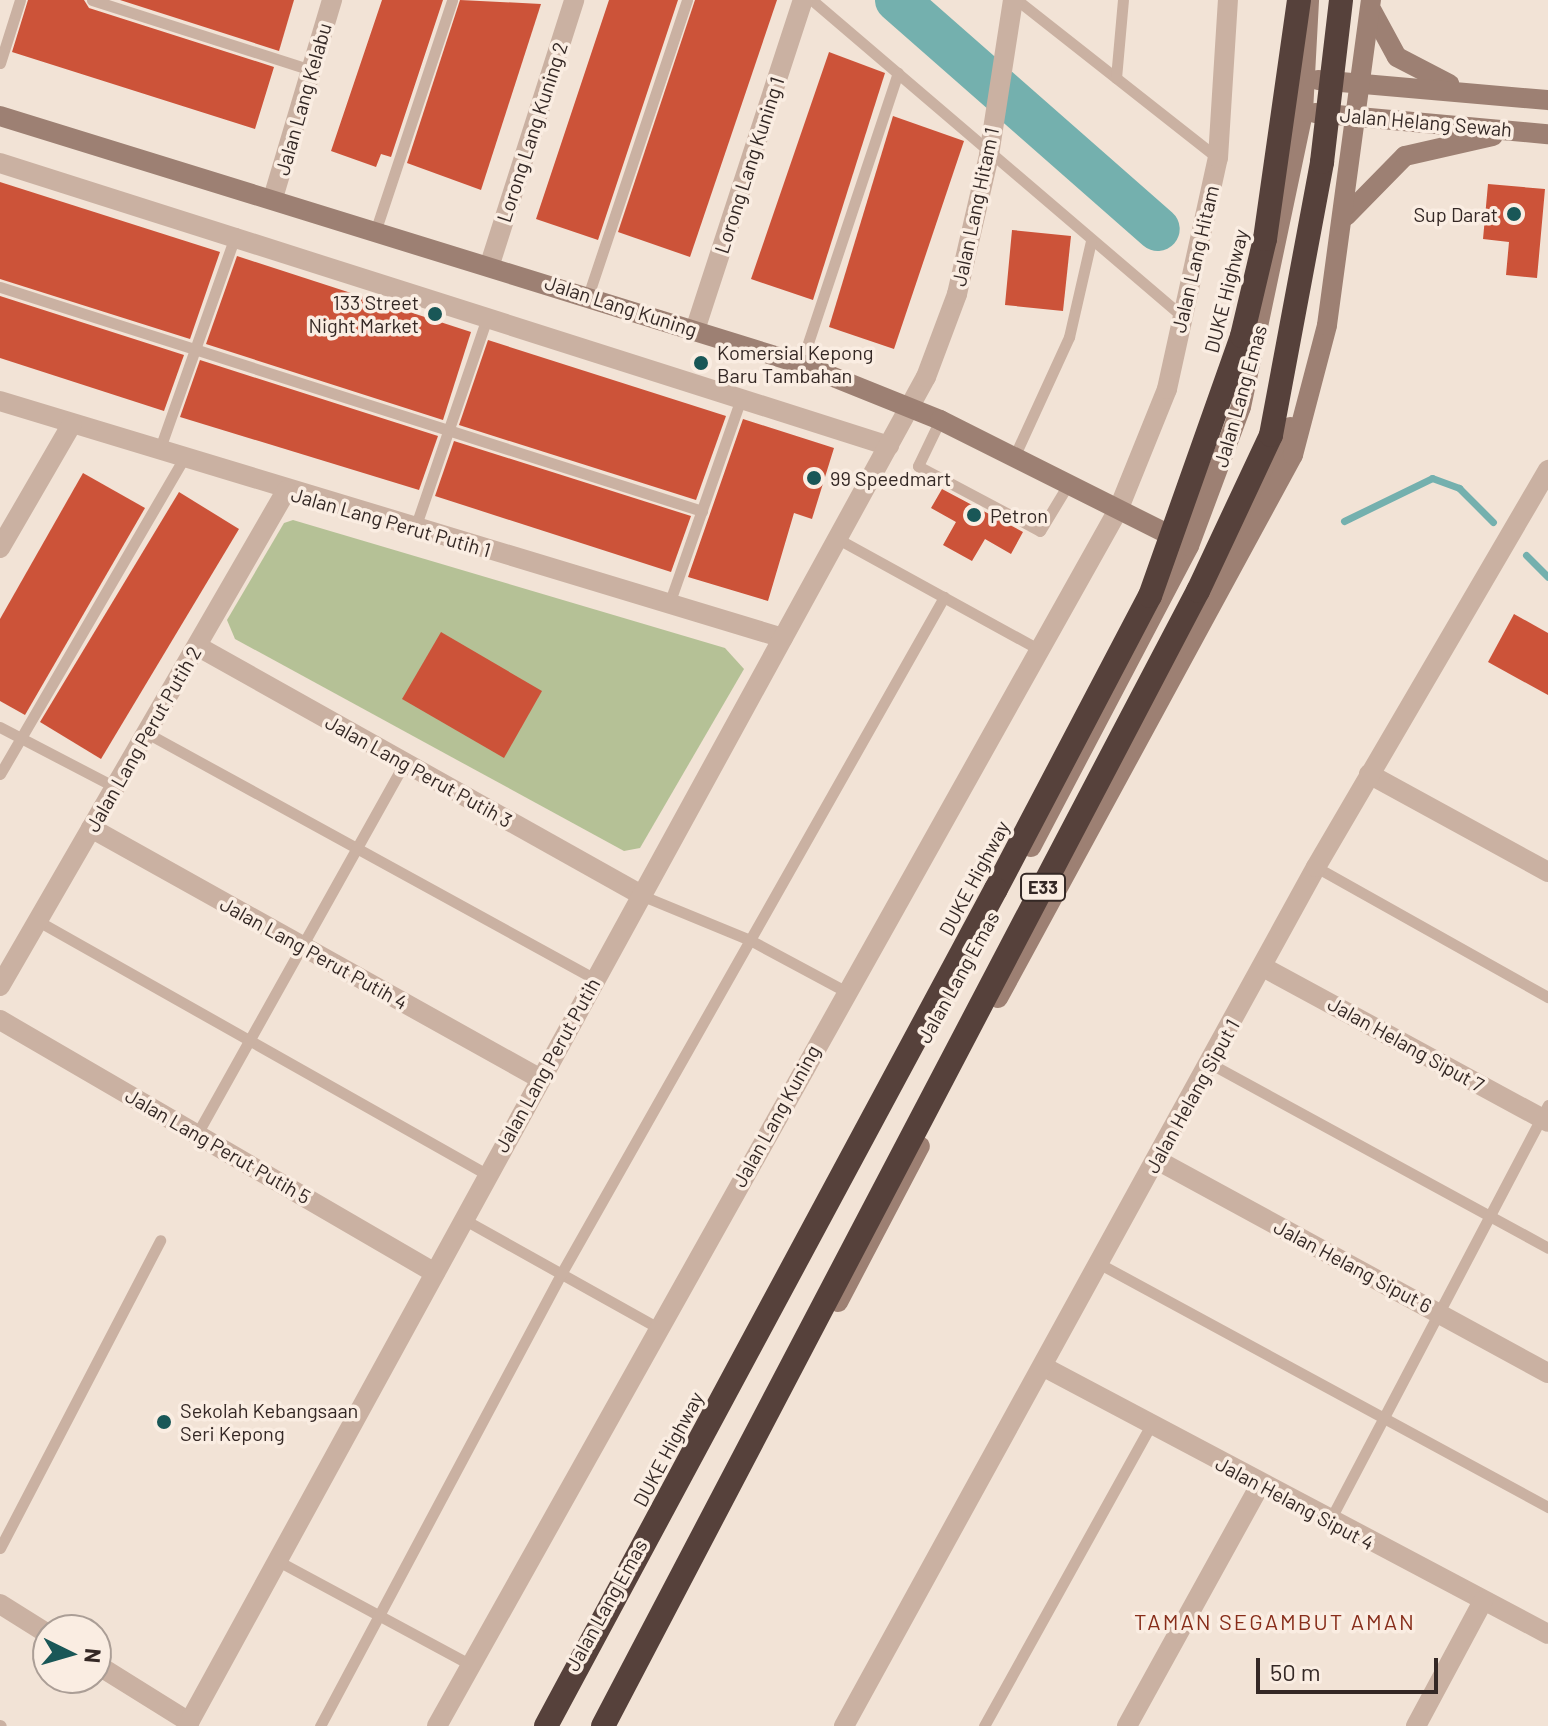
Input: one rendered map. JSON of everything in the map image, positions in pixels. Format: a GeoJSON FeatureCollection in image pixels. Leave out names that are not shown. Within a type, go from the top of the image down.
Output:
{"type":"FeatureCollection","features":[{"type":"Feature","properties":{"kind":"highway","name":"DUKE Highway"},"geometry":{"type":"LineString","coordinates":[[546,1726],[1150,596],[1242,336],[1265,239],[1299,0]]}},
{"type":"Feature","properties":{"kind":"highway","name":"E33"},"geometry":{"type":"LineString","coordinates":[[603,1726],[1198,591],[1271,435],[1322,162],[1341,0]]}},
{"type":"Feature","properties":{"kind":"main road","name":"Jalan Lang Emas"},"geometry":{"type":"LineString","coordinates":[[538,1726],[1081,758],[1189,546],[1241,407],[1303,112],[1309,0]]}},
{"type":"Feature","properties":{"kind":"main road"},"geometry":{"type":"LineString","coordinates":[[613,1726],[982,1027],[1279,490],[1309,388],[1345,218],[1371,4]]}},
{"type":"Feature","properties":{"kind":"main road"},"geometry":{"type":"LineString","coordinates":[[1371,4],[1397,57],[1464,90]]}},
{"type":"Feature","properties":{"kind":"main road","name":"Jalan Helang Sewah"},"geometry":{"type":"LineString","coordinates":[[1306,79],[1464,90],[1548,100]]}},
{"type":"Feature","properties":{"kind":"main road","name":"Jalan Lang Kuning"},"geometry":{"type":"LineString","coordinates":[[0,102],[107,145],[801,364],[911,406],[1015,455],[1189,546]]}},
{"type":"Feature","properties":{"kind":"main road","name":"Jalan Helang Sewah"},"geometry":{"type":"LineString","coordinates":[[1303,112],[1544,134]]}},
{"type":"Feature","properties":{"kind":"main road","name":"Jalan Lang Kuning"},"geometry":{"type":"LineString","coordinates":[[0,116],[107,145]]}},
{"type":"Feature","properties":{"kind":"main road"},"geometry":{"type":"LineString","coordinates":[[0,130],[50,132]]}},
{"type":"Feature","properties":{"kind":"main road"},"geometry":{"type":"LineString","coordinates":[[1345,218],[1405,156],[1544,134]]}},
{"type":"Feature","properties":{"kind":"main road"},"geometry":{"type":"LineString","coordinates":[[1189,546],[1221,549],[1239,531],[1309,388]]}},
{"type":"Feature","properties":{"kind":"street","name":"Jalan Lang Kelabu"},"geometry":{"type":"LineString","coordinates":[[273,198],[332,0]]}},
{"type":"Feature","properties":{"kind":"street","name":"Lorong Lang Kuning 1"},"geometry":{"type":"LineString","coordinates":[[695,330],[803,0]]}},
{"type":"Feature","properties":{"kind":"street","name":"Jalan Lang Hitam 1"},"geometry":{"type":"LineString","coordinates":[[911,406],[948,323],[990,147],[1015,0]]}},
{"type":"Feature","properties":{"kind":"street","name":"Jalan Lang Hitam"},"geometry":{"type":"LineString","coordinates":[[1119,508],[1167,389],[1218,158],[1228,0]]}},
{"type":"Feature","properties":{"kind":"street","name":"Lorong Lang Kuning 2"},"geometry":{"type":"LineString","coordinates":[[490,264],[572,1]]}},
{"type":"Feature","properties":{"kind":"street"},"geometry":{"type":"LineString","coordinates":[[0,163],[236,233],[889,446]]}},
{"type":"Feature","properties":{"kind":"street","name":"Jalan Lang Perut Putih 1"},"geometry":{"type":"LineString","coordinates":[[0,401],[286,491],[783,638]]}},
{"type":"Feature","properties":{"kind":"street","name":"Jalan Lang Perut Putih"},"geometry":{"type":"LineString","coordinates":[[188,1724],[465,1220],[537,1077],[643,896],[911,406]]}},
{"type":"Feature","properties":{"kind":"street"},"geometry":{"type":"LineString","coordinates":[[0,548],[72,424]]}},
{"type":"Feature","properties":{"kind":"street","name":"Jalan Helang Siput 1"},"geometry":{"type":"LineString","coordinates":[[844,1726],[1211,1064],[1316,867],[1548,470]]}},
{"type":"Feature","properties":{"kind":"street","name":"Jalan Lang Perut Putih 2"},"geometry":{"type":"LineString","coordinates":[[0,986],[286,491]]}},
{"type":"Feature","properties":{"kind":"street","name":"Jalan Lang Kuning"},"geometry":{"type":"LineString","coordinates":[[437,1726],[845,991],[1119,508]]}},
{"type":"Feature","properties":{"kind":"street","name":"Jalan Lang Perut Putih 3"},"geometry":{"type":"LineString","coordinates":[[197,646],[643,896]]}},
{"type":"Feature","properties":{"kind":"street"},"geometry":{"type":"LineString","coordinates":[[1369,774],[1548,872]]}},
{"type":"Feature","properties":{"kind":"street","name":"Jalan Lang Perut Putih 4"},"geometry":{"type":"LineString","coordinates":[[91,828],[537,1077]]}},
{"type":"Feature","properties":{"kind":"street","name":"Jalan Helang Siput 7"},"geometry":{"type":"LineString","coordinates":[[1263,967],[1546,1115]]}},
{"type":"Feature","properties":{"kind":"street","name":"Jalan Lang Perut Putih 5"},"geometry":{"type":"LineString","coordinates":[[0,1020],[435,1273]]}},
{"type":"Feature","properties":{"kind":"street","name":"Jalan Helang Siput 6"},"geometry":{"type":"LineString","coordinates":[[1157,1160],[1548,1373]]}},
{"type":"Feature","properties":{"kind":"street","name":"Jalan Helang Siput 4"},"geometry":{"type":"LineString","coordinates":[[1044,1367],[1328,1522],[1548,1634]]}},
{"type":"Feature","properties":{"kind":"street"},"geometry":{"type":"LineString","coordinates":[[1127,1726],[1260,1485]]}},
{"type":"Feature","properties":{"kind":"street"},"geometry":{"type":"LineString","coordinates":[[1416,1726],[1483,1601]]}},
{"type":"Feature","properties":{"kind":"street"},"geometry":{"type":"LineString","coordinates":[[0,1604],[32,1624]]}},
{"type":"Feature","properties":{"kind":"street"},"geometry":{"type":"LineString","coordinates":[[112,1674],[188,1724]]}},
{"type":"Feature","properties":{"kind":"lane"},"geometry":{"type":"LineString","coordinates":[[0,63],[20,0]]}},
{"type":"Feature","properties":{"kind":"lane"},"geometry":{"type":"LineString","coordinates":[[92,0],[311,70]]}},
{"type":"Feature","properties":{"kind":"lane"},"geometry":{"type":"LineString","coordinates":[[376,229],[452,0]]}},
{"type":"Feature","properties":{"kind":"lane"},"geometry":{"type":"LineString","coordinates":[[588,296],[687,0]]}},
{"type":"Feature","properties":{"kind":"lane"},"geometry":{"type":"LineString","coordinates":[[812,0],[990,147],[1091,241],[1181,315]]}},
{"type":"Feature","properties":{"kind":"lane"},"geometry":{"type":"LineString","coordinates":[[1015,0],[1218,158]]}},
{"type":"Feature","properties":{"kind":"lane"},"geometry":{"type":"LineString","coordinates":[[1116,78],[1123,0]]}},
{"type":"Feature","properties":{"kind":"lane"},"geometry":{"type":"LineString","coordinates":[[801,364],[898,73]]}},
{"type":"Feature","properties":{"kind":"lane"},"geometry":{"type":"LineString","coordinates":[[159,451],[236,233]]}},
{"type":"Feature","properties":{"kind":"lane"},"geometry":{"type":"LineString","coordinates":[[1015,455],[1069,337],[1091,241]]}},
{"type":"Feature","properties":{"kind":"lane"},"geometry":{"type":"LineString","coordinates":[[0,287],[702,511]]}},
{"type":"Feature","properties":{"kind":"lane"},"geometry":{"type":"LineString","coordinates":[[415,529],[488,315]]}},
{"type":"Feature","properties":{"kind":"lane"},"geometry":{"type":"LineString","coordinates":[[669,604],[741,398]]}},
{"type":"Feature","properties":{"kind":"lane"},"geometry":{"type":"LineString","coordinates":[[940,420],[918,466],[1040,531],[1069,483]]}},
{"type":"Feature","properties":{"kind":"lane"},"geometry":{"type":"LineString","coordinates":[[0,774],[183,459]]}},
{"type":"Feature","properties":{"kind":"lane"},"geometry":{"type":"LineString","coordinates":[[838,539],[1040,650]]}},
{"type":"Feature","properties":{"kind":"lane"},"geometry":{"type":"LineString","coordinates":[[320,1726],[561,1274],[944,597]]}},
{"type":"Feature","properties":{"kind":"lane"},"geometry":{"type":"LineString","coordinates":[[0,727],[115,787]]}},
{"type":"Feature","properties":{"kind":"lane"},"geometry":{"type":"LineString","coordinates":[[145,732],[595,979]]}},
{"type":"Feature","properties":{"kind":"lane"},"geometry":{"type":"LineString","coordinates":[[197,1134],[404,763]]}},
{"type":"Feature","properties":{"kind":"lane"},"geometry":{"type":"LineString","coordinates":[[1316,867],[1548,997]]}},
{"type":"Feature","properties":{"kind":"lane"},"geometry":{"type":"LineString","coordinates":[[643,896],[750,940],[845,991]]}},
{"type":"Feature","properties":{"kind":"lane"},"geometry":{"type":"LineString","coordinates":[[38,921],[488,1175]]}},
{"type":"Feature","properties":{"kind":"lane"},"geometry":{"type":"LineString","coordinates":[[1211,1064],[1548,1248]]}},
{"type":"Feature","properties":{"kind":"lane"},"geometry":{"type":"LineString","coordinates":[[1328,1522],[1546,1115]]}},
{"type":"Feature","properties":{"kind":"lane"},"geometry":{"type":"LineString","coordinates":[[465,1220],[660,1329]]}},
{"type":"Feature","properties":{"kind":"lane"},"geometry":{"type":"LineString","coordinates":[[0,1548],[160,1240]]}},
{"type":"Feature","properties":{"kind":"lane"},"geometry":{"type":"LineString","coordinates":[[1100,1264],[1548,1507]]}},
{"type":"Feature","properties":{"kind":"lane"},"geometry":{"type":"LineString","coordinates":[[984,1726],[1151,1425]]}},
{"type":"Feature","properties":{"kind":"lane"},"geometry":{"type":"LineString","coordinates":[[278,1561],[471,1665]]}},
{"type":"Feature","properties":{"kind":"green space"},"geometry":{"type":"Polygon","coordinates":[[[293,520],[725,648],[744,669],[640,848],[624,851],[235,639],[227,620],[284,523],[293,520]]]}},
{"type":"Feature","properties":{"kind":"building"},"geometry":{"type":"Polygon","coordinates":[[[28,0],[84,0],[89,8],[274,67],[255,129],[12,52],[28,0]]]}},
{"type":"Feature","properties":{"kind":"building"},"geometry":{"type":"Polygon","coordinates":[[[120,0],[294,0],[279,51],[120,0]]]}},
{"type":"Feature","properties":{"kind":"building"},"geometry":{"type":"Polygon","coordinates":[[[382,0],[443,0],[391,157],[381,154],[376,167],[331,151],[382,0]]]}},
{"type":"Feature","properties":{"kind":"building"},"geometry":{"type":"Polygon","coordinates":[[[460,0],[541,4],[481,190],[407,163],[460,0]]]}},
{"type":"Feature","properties":{"kind":"building"},"geometry":{"type":"Polygon","coordinates":[[[609,0],[678,0],[598,240],[536,219],[609,0]]]}},
{"type":"Feature","properties":{"kind":"building"},"geometry":{"type":"Polygon","coordinates":[[[695,0],[777,0],[690,257],[618,232],[695,0]]]}},
{"type":"Feature","properties":{"kind":"building"},"geometry":{"type":"Polygon","coordinates":[[[829,52],[885,73],[813,300],[751,279],[829,52]]]}},
{"type":"Feature","properties":{"kind":"building"},"geometry":{"type":"Polygon","coordinates":[[[893,116],[964,141],[894,349],[829,327],[893,116]]]}},
{"type":"Feature","properties":{"kind":"building"},"geometry":{"type":"Polygon","coordinates":[[[0,182],[220,252],[190,339],[0,279],[0,182]]]}},
{"type":"Feature","properties":{"kind":"building","name":"Sup Darat"},"geometry":{"type":"Polygon","coordinates":[[[1488,184],[1545,189],[1537,278],[1506,275],[1509,242],[1483,239],[1488,184]]]}},
{"type":"Feature","properties":{"kind":"building"},"geometry":{"type":"Polygon","coordinates":[[[1012,230],[1071,236],[1063,311],[1005,305],[1012,230]]]}},
{"type":"Feature","properties":{"kind":"building"},"geometry":{"type":"Polygon","coordinates":[[[237,256],[471,332],[443,420],[206,344],[237,256]]]}},
{"type":"Feature","properties":{"kind":"building"},"geometry":{"type":"Polygon","coordinates":[[[0,296],[184,355],[164,411],[0,358],[0,296]]]}},
{"type":"Feature","properties":{"kind":"building"},"geometry":{"type":"Polygon","coordinates":[[[488,340],[726,416],[696,500],[459,425],[488,340]]]}},
{"type":"Feature","properties":{"kind":"building"},"geometry":{"type":"Polygon","coordinates":[[[200,360],[438,436],[419,490],[180,417],[200,360]]]}},
{"type":"Feature","properties":{"kind":"building"},"geometry":{"type":"Polygon","coordinates":[[[743,419],[834,448],[812,519],[794,513],[768,601],[688,577],[743,419]]]}},
{"type":"Feature","properties":{"kind":"building"},"geometry":{"type":"Polygon","coordinates":[[[454,441],[691,516],[671,572],[435,496],[454,441]]]}},
{"type":"Feature","properties":{"kind":"building"},"geometry":{"type":"Polygon","coordinates":[[[83,473],[145,508],[25,715],[0,701],[0,619],[83,473]]]}},
{"type":"Feature","properties":{"kind":"building","name":"Petron"},"geometry":{"type":"Polygon","coordinates":[[[942,489],[1023,532],[1011,554],[985,539],[972,561],[943,545],[956,522],[931,508],[942,489]]]}},
{"type":"Feature","properties":{"kind":"building"},"geometry":{"type":"Polygon","coordinates":[[[179,492],[239,529],[101,759],[40,722],[179,492]]]}},
{"type":"Feature","properties":{"kind":"building"},"geometry":{"type":"Polygon","coordinates":[[[1514,614],[1548,633],[1548,695],[1488,662],[1514,614]]]}},
{"type":"Feature","properties":{"kind":"building"},"geometry":{"type":"Polygon","coordinates":[[[441,632],[542,691],[504,758],[402,699],[441,632]]]}},
{"type":"Feature","properties":{"kind":"waterway"},"geometry":{"type":"LineString","coordinates":[[897,0],[1158,229]]}},
{"type":"Feature","properties":{"kind":"waterway"},"geometry":{"type":"LineString","coordinates":[[1344,521],[1432,478],[1459,488],[1493,522]]}},
{"type":"Feature","properties":{"kind":"waterway"},"geometry":{"type":"LineString","coordinates":[[1526,555],[1548,577]]}},
{"type":"Feature","properties":{"kind":"place","name":"Sup Darat"},"geometry":{"type":"Point","coordinates":[1514,214]}},
{"type":"Feature","properties":{"kind":"place","name":"133 Street Night Market"},"geometry":{"type":"Point","coordinates":[435,314]}},
{"type":"Feature","properties":{"kind":"place","name":"Komersial Kepong Baru Tambahan"},"geometry":{"type":"Point","coordinates":[701,363]}},
{"type":"Feature","properties":{"kind":"place","name":"99 Speedmart"},"geometry":{"type":"Point","coordinates":[814,478]}},
{"type":"Feature","properties":{"kind":"place","name":"Petron"},"geometry":{"type":"Point","coordinates":[974,515]}},
{"type":"Feature","properties":{"kind":"place","name":"Sekolah Kebangsaan Seri Kepong"},"geometry":{"type":"Point","coordinates":[164,1422]}},
{"type":"Feature","properties":{"kind":"district","name":"TAMAN SEGAMBUT AMAN"},"geometry":{"type":"Point","coordinates":[1275,1622]}}]}
